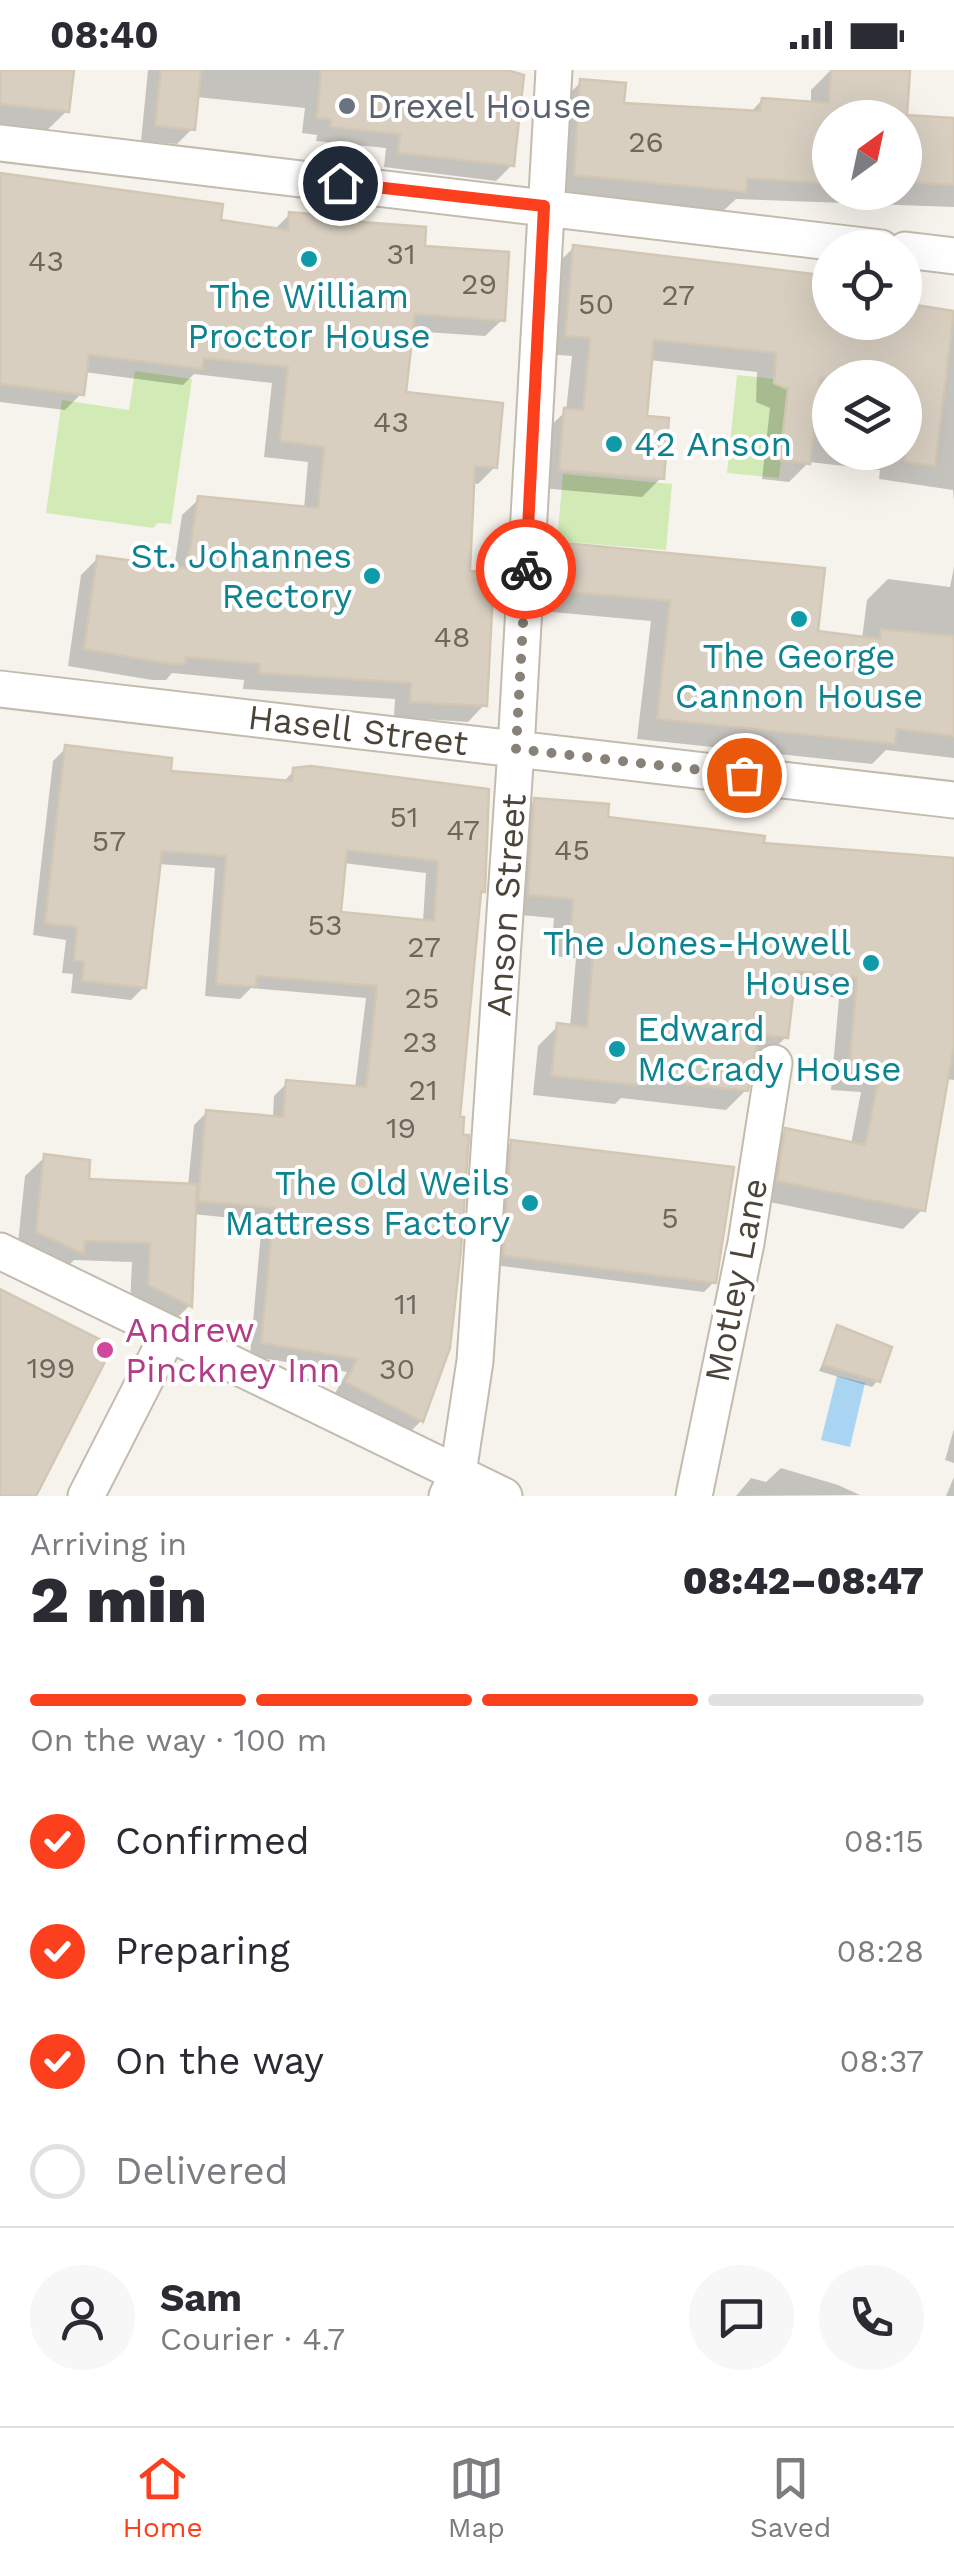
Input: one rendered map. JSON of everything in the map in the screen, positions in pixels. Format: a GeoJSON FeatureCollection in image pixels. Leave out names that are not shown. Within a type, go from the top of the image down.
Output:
{"type":"FeatureCollection","features":[{"type":"Feature","properties":{"kind":"street","name":"Anson Street"},"geometry":{"type":"LineString","coordinates":[[452,1485],[475,1360],[516,749],[554,70]]}},
{"type":"Feature","properties":{"kind":"street"},"geometry":{"type":"LineString","coordinates":[[0,143],[812,239]]}},
{"type":"Feature","properties":{"kind":"street"},"geometry":{"type":"LineString","coordinates":[[922,252],[954,256]]}},
{"type":"Feature","properties":{"kind":"street","name":"Hasell Street"},"geometry":{"type":"LineString","coordinates":[[0,688],[954,800]]}},
{"type":"Feature","properties":{"kind":"street","name":"Motley Lane"},"geometry":{"type":"LineString","coordinates":[[694,1496],[746,1243],[774,1063]]}},
{"type":"Feature","properties":{"kind":"street"},"geometry":{"type":"LineString","coordinates":[[0,1250],[452,1485],[504,1496]]}},
{"type":"Feature","properties":{"kind":"street"},"geometry":{"type":"LineString","coordinates":[[86,1496],[168,1335]]}},
{"type":"Feature","properties":{"kind":"green space"},"geometry":{"type":"Polygon","coordinates":[[[135,371],[192,379],[171,524],[158,523],[153,528],[46,513],[62,400],[129,410],[135,371]]]}},
{"type":"Feature","properties":{"kind":"green space"},"geometry":{"type":"Polygon","coordinates":[[[737,375],[775,379],[788,389],[779,478],[727,473],[737,375]]]}},
{"type":"Feature","properties":{"kind":"green space"},"geometry":{"type":"Polygon","coordinates":[[[563,474],[672,484],[666,550],[557,541],[563,474]]]}},
{"type":"Feature","properties":{"kind":"water"},"geometry":{"type":"Polygon","coordinates":[[[837,1376],[865,1383],[850,1447],[821,1440],[837,1376]]]}},
{"type":"Feature","properties":{"kind":"building"},"geometry":{"type":"Polygon","coordinates":[[[0,70],[74,70],[69,112],[0,104],[0,70]]]}},
{"type":"Feature","properties":{"kind":"building"},"geometry":{"type":"Polygon","coordinates":[[[161,70],[201,70],[195,130],[155,126],[161,70]]]}},
{"type":"Feature","properties":{"kind":"building"},"geometry":{"type":"Polygon","coordinates":[[[321,70],[507,70],[524,75],[514,166],[398,153],[400,134],[330,127],[331,120],[317,118],[321,70]]]}},
{"type":"Feature","properties":{"kind":"building"},"geometry":{"type":"Polygon","coordinates":[[[831,70],[910,70],[908,100],[829,100],[831,70]]]}},
{"type":"Feature","properties":{"kind":"building"},"geometry":{"type":"Polygon","coordinates":[[[580,79],[626,83],[624,103],[760,111],[762,98],[812,102],[812,183],[747,178],[746,192],[574,175],[580,79]]]}},
{"type":"Feature","properties":{"kind":"building"},"geometry":{"type":"Polygon","coordinates":[[[922,116],[954,118],[954,185],[922,183],[922,116]]]}},
{"type":"Feature","properties":{"kind":"building"},"geometry":{"type":"Polygon","coordinates":[[[0,173],[223,204],[221,220],[288,230],[289,212],[336,216],[336,220],[426,227],[425,246],[509,252],[505,321],[415,314],[406,392],[503,403],[497,468],[475,466],[470,571],[494,573],[487,706],[410,702],[411,683],[259,673],[260,664],[186,657],[185,664],[170,664],[84,649],[97,556],[187,568],[198,496],[318,508],[324,447],[280,441],[288,367],[204,358],[202,369],[89,355],[84,395],[0,384],[0,173]]]}},
{"type":"Feature","properties":{"kind":"building"},"geometry":{"type":"Polygon","coordinates":[[[573,245],[812,274],[812,340],[922,340],[922,306],[954,311],[935,466],[922,464],[922,360],[812,360],[810,464],[780,460],[788,389],[774,383],[776,353],[654,340],[647,416],[669,418],[664,479],[559,470],[564,408],[583,410],[590,338],[565,336],[573,245]]]}},
{"type":"Feature","properties":{"kind":"building"},"geometry":{"type":"Polygon","coordinates":[[[554,542],[825,568],[818,631],[880,639],[881,629],[954,636],[954,736],[897,729],[895,744],[657,719],[670,601],[549,590],[554,542]]]}},
{"type":"Feature","properties":{"kind":"building"},"geometry":{"type":"Polygon","coordinates":[[[65,745],[172,758],[171,771],[292,781],[293,768],[311,766],[489,789],[485,892],[481,892],[460,1117],[464,1117],[463,1135],[469,1135],[461,1250],[450,1348],[423,1422],[346,1382],[357,1359],[261,1343],[274,1208],[198,1201],[206,1110],[283,1117],[286,1080],[366,1087],[377,986],[257,976],[256,987],[216,984],[226,856],[162,851],[146,988],[82,981],[84,962],[74,960],[77,927],[45,923],[65,745]],[[347,850],[341,912],[434,921],[438,861],[347,850]]]}},
{"type":"Feature","properties":{"kind":"building"},"geometry":{"type":"Polygon","coordinates":[[[534,798],[609,804],[608,817],[765,836],[764,843],[954,858],[954,1045],[925,1211],[777,1181],[785,1128],[865,1145],[880,1073],[849,1071],[857,978],[796,971],[788,1038],[759,1034],[748,1091],[638,1079],[638,1085],[551,1076],[557,1023],[587,1027],[594,939],[570,937],[573,899],[528,895],[534,798]]]}},
{"type":"Feature","properties":{"kind":"building"},"geometry":{"type":"Polygon","coordinates":[[[511,1140],[734,1167],[716,1283],[503,1256],[511,1140]]]}},
{"type":"Feature","properties":{"kind":"building"},"geometry":{"type":"Polygon","coordinates":[[[44,1154],[90,1160],[89,1179],[197,1184],[192,1307],[148,1285],[150,1243],[85,1241],[84,1254],[36,1232],[44,1154]]]}},
{"type":"Feature","properties":{"kind":"building"},"geometry":{"type":"Polygon","coordinates":[[[0,1289],[113,1346],[36,1496],[0,1496],[0,1289]]]}},
{"type":"Feature","properties":{"kind":"building"},"geometry":{"type":"Polygon","coordinates":[[[837,1325],[892,1347],[880,1382],[823,1365],[837,1325]]]}},
{"type":"Feature","properties":{"kind":"way so far"},"geometry":{"type":"LineString","coordinates":[[526,569],[516,749],[744,775]]}},
{"type":"Feature","properties":{"kind":"place","name":"Drexel House"},"geometry":{"type":"Point","coordinates":[347,106]}},
{"type":"Feature","properties":{"kind":"place","name":"The William Proctor House"},"geometry":{"type":"Point","coordinates":[309,259]}},
{"type":"Feature","properties":{"kind":"place","name":"42 Anson"},"geometry":{"type":"Point","coordinates":[614,444]}},
{"type":"Feature","properties":{"kind":"place","name":"St. Johannes Rectory"},"geometry":{"type":"Point","coordinates":[372,576]}},
{"type":"Feature","properties":{"kind":"place","name":"The George Cannon House"},"geometry":{"type":"Point","coordinates":[799,619]}},
{"type":"Feature","properties":{"kind":"place","name":"The Jones-Howell House"},"geometry":{"type":"Point","coordinates":[871,963]}},
{"type":"Feature","properties":{"kind":"place","name":"Edward McCrady House"},"geometry":{"type":"Point","coordinates":[617,1049]}},
{"type":"Feature","properties":{"kind":"place","name":"The Old Weils Mattress Factory"},"geometry":{"type":"Point","coordinates":[530,1203]}},
{"type":"Feature","properties":{"kind":"place","name":"Andrew Pinckney Inn"},"geometry":{"type":"Point","coordinates":[105,1350]}},
{"type":"Feature","properties":{"kind":"route"},"geometry":{"type":"LineString","coordinates":[[340,183],[544,206],[526,569]]}}]}
